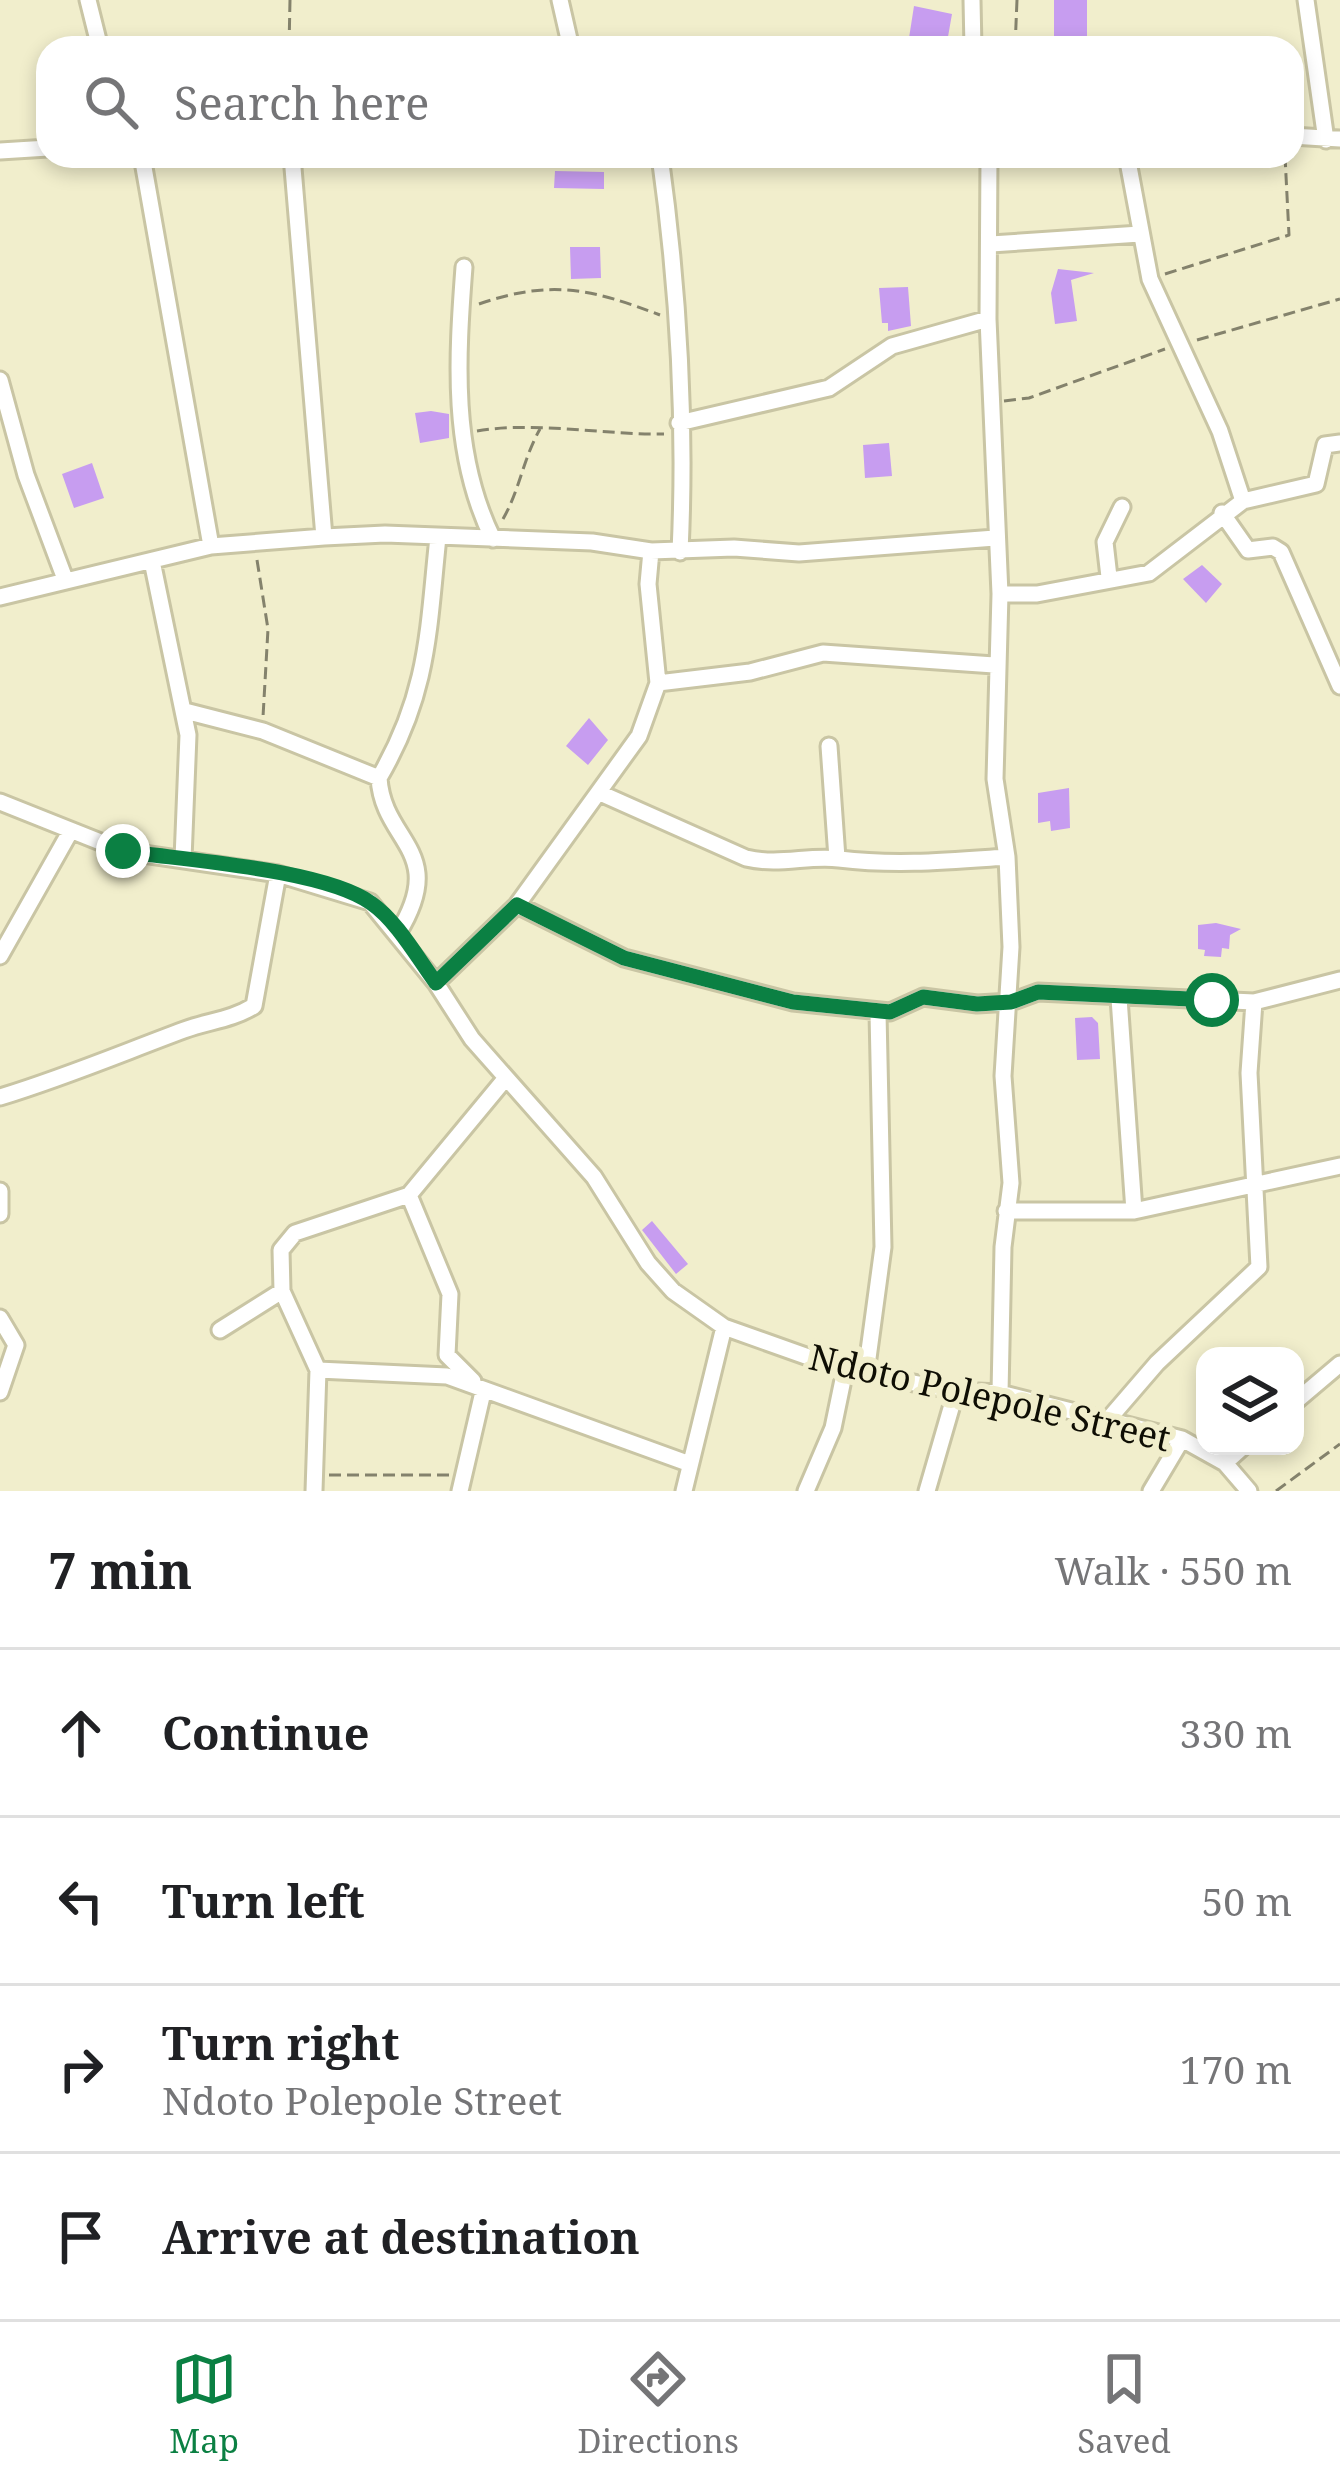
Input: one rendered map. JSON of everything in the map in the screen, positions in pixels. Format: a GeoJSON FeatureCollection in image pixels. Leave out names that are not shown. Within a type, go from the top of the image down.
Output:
{"type":"FeatureCollection","features":[{"type":"Feature","properties":{"kind":"street"},"geometry":{"type":"LineString","coordinates":[[88,0],[97,36]]}},
{"type":"Feature","properties":{"kind":"street"},"geometry":{"type":"LineString","coordinates":[[560,0],[568,36]]}},
{"type":"Feature","properties":{"kind":"street"},"geometry":{"type":"LineString","coordinates":[[972,0],[973,36]]}},
{"type":"Feature","properties":{"kind":"street"},"geometry":{"type":"LineString","coordinates":[[1306,0],[1333,139]]}},
{"type":"Feature","properties":{"kind":"street"},"geometry":{"type":"LineString","coordinates":[[0,151],[36,149]]}},
{"type":"Feature","properties":{"kind":"street"},"geometry":{"type":"LineString","coordinates":[[144,168],[212,546]]}},
{"type":"Feature","properties":{"kind":"street"},"geometry":{"type":"LineString","coordinates":[[293,168],[324,537]]}},
{"type":"Feature","properties":{"kind":"street"},"geometry":{"type":"LineString","coordinates":[[661,168],[674,321],[680,552]]}},
{"type":"Feature","properties":{"kind":"street"},"geometry":{"type":"LineString","coordinates":[[989,168],[988,319],[1000,594],[994,665],[995,779],[1007,857],[1011,1002],[1003,1076],[1011,1154],[1000,1393]]}},
{"type":"Feature","properties":{"kind":"street"},"geometry":{"type":"LineString","coordinates":[[1129,168],[1150,279],[1220,431],[1243,501]]}},
{"type":"Feature","properties":{"kind":"street"},"geometry":{"type":"LineString","coordinates":[[991,244],[1140,234]]}},
{"type":"Feature","properties":{"kind":"street"},"geometry":{"type":"LineString","coordinates":[[464,267],[460,311],[463,433],[475,504],[492,537]]}},
{"type":"Feature","properties":{"kind":"street"},"geometry":{"type":"LineString","coordinates":[[679,429],[829,388],[892,346],[988,319]]}},
{"type":"Feature","properties":{"kind":"street"},"geometry":{"type":"LineString","coordinates":[[0,380],[26,475],[65,578]]}},
{"type":"Feature","properties":{"kind":"street"},"geometry":{"type":"LineString","coordinates":[[1000,594],[1037,595],[1109,577],[1149,573],[1243,501],[1316,484],[1324,446],[1340,443]]}},
{"type":"Feature","properties":{"kind":"street"},"geometry":{"type":"LineString","coordinates":[[1109,577],[1105,542],[1122,507]]}},
{"type":"Feature","properties":{"kind":"street"},"geometry":{"type":"LineString","coordinates":[[1222,513],[1248,550],[1274,547],[1282,552],[1340,686]]}},
{"type":"Feature","properties":{"kind":"street"},"geometry":{"type":"LineString","coordinates":[[0,597],[212,546],[324,537],[492,537],[592,542],[651,551],[734,548],[799,553],[995,538]]}},
{"type":"Feature","properties":{"kind":"street"},"geometry":{"type":"LineString","coordinates":[[398,933],[413,908],[415,855],[387,807],[379,778],[395,752],[430,649],[439,537]]}},
{"type":"Feature","properties":{"kind":"street"},"geometry":{"type":"LineString","coordinates":[[436,983],[517,905],[639,736],[658,683],[648,584],[651,551]]}},
{"type":"Feature","properties":{"kind":"street"},"geometry":{"type":"LineString","coordinates":[[152,561],[190,756],[183,860]]}},
{"type":"Feature","properties":{"kind":"street"},"geometry":{"type":"LineString","coordinates":[[658,683],[727,676],[823,653],[994,665]]}},
{"type":"Feature","properties":{"kind":"street"},"geometry":{"type":"LineString","coordinates":[[184,712],[263,731],[379,778]]}},
{"type":"Feature","properties":{"kind":"street"},"geometry":{"type":"LineString","coordinates":[[829,746],[837,858]]}},
{"type":"Feature","properties":{"kind":"street"},"geometry":{"type":"LineString","coordinates":[[600,793],[746,859],[791,864],[837,858],[906,866],[1007,857]]}},
{"type":"Feature","properties":{"kind":"street","name":"Ndoto Polepole Street"},"geometry":{"type":"LineString","coordinates":[[0,802],[123,851],[278,874],[370,902],[505,1079],[564,1138],[660,1277],[724,1327],[845,1370],[956,1391],[1000,1393],[1182,1439],[1225,1463],[1249,1491]]}},
{"type":"Feature","properties":{"kind":"street"},"geometry":{"type":"LineString","coordinates":[[0,956],[70,832]]}},
{"type":"Feature","properties":{"kind":"street"},"geometry":{"type":"LineString","coordinates":[[0,1097],[86,1071],[188,1028],[236,1017],[254,1006],[278,874]]}},
{"type":"Feature","properties":{"kind":"street"},"geometry":{"type":"LineString","coordinates":[[517,905],[599,947],[660,970],[742,992],[878,1012],[923,997],[1011,1002],[1038,992],[1254,1002],[1340,980]]}},
{"type":"Feature","properties":{"kind":"street"},"geometry":{"type":"LineString","coordinates":[[1119,998],[1134,1211]]}},
{"type":"Feature","properties":{"kind":"street"},"geometry":{"type":"LineString","coordinates":[[1107,1421],[1157,1363],[1258,1267],[1258,1185],[1249,1073],[1254,1002]]}},
{"type":"Feature","properties":{"kind":"street"},"geometry":{"type":"LineString","coordinates":[[866,1373],[883,1247],[878,1012]]}},
{"type":"Feature","properties":{"kind":"street"},"geometry":{"type":"LineString","coordinates":[[314,1483],[317,1370],[282,1291],[281,1250],[295,1233],[409,1195],[505,1079]]}},
{"type":"Feature","properties":{"kind":"street"},"geometry":{"type":"LineString","coordinates":[[1006,1211],[1134,1211],[1340,1166]]}},
{"type":"Feature","properties":{"kind":"street"},"geometry":{"type":"LineString","coordinates":[[0,1192],[0,1214]]}},
{"type":"Feature","properties":{"kind":"street"},"geometry":{"type":"LineString","coordinates":[[409,1195],[451,1294],[447,1354],[489,1394]]}},
{"type":"Feature","properties":{"kind":"street"},"geometry":{"type":"LineString","coordinates":[[220,1330],[282,1291]]}},
{"type":"Feature","properties":{"kind":"street"},"geometry":{"type":"LineString","coordinates":[[0,1318],[16,1345],[0,1392]]}},
{"type":"Feature","properties":{"kind":"street"},"geometry":{"type":"LineString","coordinates":[[684,1491],[724,1327]]}},
{"type":"Feature","properties":{"kind":"street"},"geometry":{"type":"LineString","coordinates":[[1304,1394],[1340,1364]]}},
{"type":"Feature","properties":{"kind":"street"},"geometry":{"type":"LineString","coordinates":[[317,1370],[447,1376],[690,1464]]}},
{"type":"Feature","properties":{"kind":"street"},"geometry":{"type":"LineString","coordinates":[[806,1491],[833,1428],[845,1370]]}},
{"type":"Feature","properties":{"kind":"street"},"geometry":{"type":"LineString","coordinates":[[927,1491],[956,1391]]}},
{"type":"Feature","properties":{"kind":"street"},"geometry":{"type":"LineString","coordinates":[[462,1483],[489,1394]]}},
{"type":"Feature","properties":{"kind":"street"},"geometry":{"type":"LineString","coordinates":[[1151,1491],[1182,1439]]}},
{"type":"Feature","properties":{"kind":"street"},"geometry":{"type":"LineString","coordinates":[[1225,1463],[1234,1455]]}},
{"type":"Feature","properties":{"kind":"path"},"geometry":{"type":"LineString","coordinates":[[289,36],[290,0]]}},
{"type":"Feature","properties":{"kind":"path"},"geometry":{"type":"LineString","coordinates":[[1016,36],[1017,0]]}},
{"type":"Feature","properties":{"kind":"path"},"geometry":{"type":"LineString","coordinates":[[1150,279],[1289,235],[1286,168]]}},
{"type":"Feature","properties":{"kind":"path"},"geometry":{"type":"LineString","coordinates":[[460,311],[524,290],[577,288],[596,290],[674,321]]}},
{"type":"Feature","properties":{"kind":"path"},"geometry":{"type":"LineString","coordinates":[[994,402],[1029,398],[1179,345],[1340,299]]}},
{"type":"Feature","properties":{"kind":"path"},"geometry":{"type":"LineString","coordinates":[[463,433],[679,429]]}},
{"type":"Feature","properties":{"kind":"path"},"geometry":{"type":"LineString","coordinates":[[492,537],[521,488],[527,451],[540,430]]}},
{"type":"Feature","properties":{"kind":"path"},"geometry":{"type":"LineString","coordinates":[[255,542],[268,628],[263,731]]}},
{"type":"Feature","properties":{"kind":"path"},"geometry":{"type":"LineString","coordinates":[[1276,1491],[1340,1444]]}},
{"type":"Feature","properties":{"kind":"path"},"geometry":{"type":"LineString","coordinates":[[314,1483],[462,1483]]}},
{"type":"Feature","properties":{"kind":"building"},"geometry":{"type":"Polygon","coordinates":[[[1054,0],[1087,0],[1087,36],[1054,36],[1054,0]]]}},
{"type":"Feature","properties":{"kind":"building"},"geometry":{"type":"Polygon","coordinates":[[[914,6],[952,14],[948,36],[909,36],[914,6]]]}},
{"type":"Feature","properties":{"kind":"building"},"geometry":{"type":"Polygon","coordinates":[[[555,171],[604,172],[604,189],[554,188],[555,171]]]}},
{"type":"Feature","properties":{"kind":"building"},"geometry":{"type":"Polygon","coordinates":[[[570,247],[600,247],[601,278],[571,279],[570,247]]]}},
{"type":"Feature","properties":{"kind":"building"},"geometry":{"type":"Polygon","coordinates":[[[1058,269],[1094,273],[1071,280],[1077,321],[1055,324],[1051,293],[1058,269]]]}},
{"type":"Feature","properties":{"kind":"building"},"geometry":{"type":"Polygon","coordinates":[[[908,287],[911,326],[888,331],[888,323],[882,323],[879,288],[908,287]]]}},
{"type":"Feature","properties":{"kind":"building"},"geometry":{"type":"Polygon","coordinates":[[[415,413],[449,414],[449,438],[420,443],[415,413]]]}},
{"type":"Feature","properties":{"kind":"building"},"geometry":{"type":"Polygon","coordinates":[[[889,443],[892,476],[865,478],[863,445],[889,443]]]}},
{"type":"Feature","properties":{"kind":"building"},"geometry":{"type":"Polygon","coordinates":[[[92,463],[104,498],[74,508],[62,474],[92,463]]]}},
{"type":"Feature","properties":{"kind":"building"},"geometry":{"type":"Polygon","coordinates":[[[1202,565],[1222,584],[1206,603],[1183,579],[1202,565]]]}},
{"type":"Feature","properties":{"kind":"building"},"geometry":{"type":"Polygon","coordinates":[[[589,718],[608,740],[588,765],[566,746],[589,718]]]}},
{"type":"Feature","properties":{"kind":"building"},"geometry":{"type":"Polygon","coordinates":[[[1069,788],[1070,828],[1051,831],[1050,821],[1038,823],[1038,793],[1069,788]]]}},
{"type":"Feature","properties":{"kind":"building"},"geometry":{"type":"Polygon","coordinates":[[[1216,923],[1241,929],[1230,935],[1229,949],[1222,948],[1221,957],[1204,956],[1205,950],[1198,949],[1198,925],[1216,923]]]}},
{"type":"Feature","properties":{"kind":"building"},"geometry":{"type":"Polygon","coordinates":[[[1092,1017],[1098,1023],[1100,1059],[1077,1060],[1075,1018],[1092,1017]]]}},
{"type":"Feature","properties":{"kind":"building"},"geometry":{"type":"Polygon","coordinates":[[[652,1221],[688,1264],[676,1274],[642,1230],[652,1221]]]}},
{"type":"Feature","properties":{"kind":"route"},"geometry":{"type":"LineString","coordinates":[[123,851],[278,874],[349,893],[370,902],[436,983],[517,905],[624,958],[793,1002],[890,1012],[923,997],[977,1004],[1011,1002],[1038,992],[1212,1000]]}}]}
